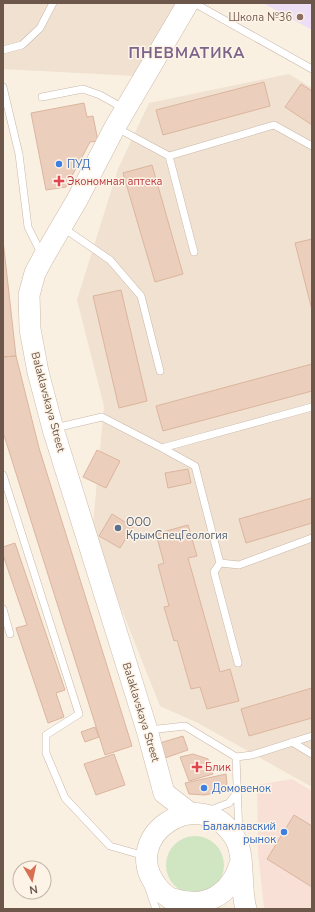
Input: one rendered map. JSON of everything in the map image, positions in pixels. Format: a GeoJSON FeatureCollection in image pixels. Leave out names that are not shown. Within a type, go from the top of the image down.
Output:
{"type":"FeatureCollection","features":[{"type":"Feature","properties":{"kind":"main road","name":"Balaklavskaya Street"},"geometry":{"type":"LineString","coordinates":[[163,824],[164,793],[147,730],[54,429],[38,372],[30,329],[29,295],[35,273],[60,226],[77,200],[125,109],[188,3]]}},
{"type":"Feature","properties":{"kind":"main road"},"geometry":{"type":"LineString","coordinates":[[164,793],[194,814]]}},
{"type":"Feature","properties":{"kind":"main road"},"geometry":{"type":"LineString","coordinates":[[240,856],[236,876],[227,888],[215,897],[201,903],[171,905],[153,881],[148,863],[151,839],[163,824],[179,815],[207,815],[225,825],[232,833],[240,856],[243,899],[246,909]]}},
{"type":"Feature","properties":{"kind":"lane"},"geometry":{"type":"LineString","coordinates":[[3,50],[22,45],[40,28],[53,3]]}},
{"type":"Feature","properties":{"kind":"lane"},"geometry":{"type":"LineString","coordinates":[[194,3],[312,68]]}},
{"type":"Feature","properties":{"kind":"lane"},"geometry":{"type":"LineString","coordinates":[[3,87],[19,154],[28,227],[43,258]]}},
{"type":"Feature","properties":{"kind":"lane"},"geometry":{"type":"LineString","coordinates":[[42,97],[83,89],[100,95],[125,109]]}},
{"type":"Feature","properties":{"kind":"lane"},"geometry":{"type":"LineString","coordinates":[[115,127],[169,156],[274,124],[312,146]]}},
{"type":"Feature","properties":{"kind":"lane"},"geometry":{"type":"LineString","coordinates":[[169,156],[194,252]]}},
{"type":"Feature","properties":{"kind":"lane"},"geometry":{"type":"LineString","coordinates":[[60,226],[110,260],[141,296],[160,371]]}},
{"type":"Feature","properties":{"kind":"lane"},"geometry":{"type":"LineString","coordinates":[[162,448],[312,406]]}},
{"type":"Feature","properties":{"kind":"lane"},"geometry":{"type":"LineString","coordinates":[[54,429],[102,417],[195,466],[220,563],[214,572],[238,663]]}},
{"type":"Feature","properties":{"kind":"lane"},"geometry":{"type":"LineString","coordinates":[[3,475],[79,714],[46,735],[46,753],[65,798],[110,846],[148,863]]}},
{"type":"Feature","properties":{"kind":"lane"},"geometry":{"type":"LineString","coordinates":[[220,563],[239,565],[312,538]]}},
{"type":"Feature","properties":{"kind":"lane"},"geometry":{"type":"LineString","coordinates":[[3,609],[10,634]]}},
{"type":"Feature","properties":{"kind":"lane"},"geometry":{"type":"LineString","coordinates":[[147,730],[185,726],[236,757],[252,755],[312,736]]}},
{"type":"Feature","properties":{"kind":"lane"},"geometry":{"type":"LineString","coordinates":[[292,742],[312,754]]}},
{"type":"Feature","properties":{"kind":"lane"},"geometry":{"type":"LineString","coordinates":[[236,757],[236,794],[240,856]]}},
{"type":"Feature","properties":{"kind":"lane"},"geometry":{"type":"LineString","coordinates":[[194,814],[219,808],[236,794]]}},
{"type":"Feature","properties":{"kind":"shaded area"},"geometry":{"type":"Polygon","coordinates":[[[3,3],[179,3],[136,76],[3,69],[3,3]]]}},
{"type":"Feature","properties":{"kind":"shaded area","name":"Школа №36"},"geometry":{"type":"Polygon","coordinates":[[[263,3],[312,3],[312,30],[263,3]]]}},
{"type":"Feature","properties":{"kind":"shaded area"},"geometry":{"type":"Polygon","coordinates":[[[289,74],[312,88],[312,787],[198,723],[160,706],[92,535],[104,406],[77,300],[118,169],[149,103],[289,74]]]}},
{"type":"Feature","properties":{"kind":"shaded area","name":"Балаклавский рынок"},"geometry":{"type":"Polygon","coordinates":[[[292,779],[312,791],[312,909],[267,909],[264,907],[258,853],[257,785],[292,779]]]}},
{"type":"Feature","properties":{"kind":"green space"},"geometry":{"type":"Polygon","coordinates":[[[195,836],[211,841],[219,849],[224,865],[219,881],[211,889],[195,894],[179,889],[171,881],[166,865],[171,849],[179,841],[195,836]]]}},
{"type":"Feature","properties":{"kind":"building"},"geometry":{"type":"Polygon","coordinates":[[[264,82],[270,106],[163,135],[156,110],[264,82]]]}},
{"type":"Feature","properties":{"kind":"building"},"geometry":{"type":"Polygon","coordinates":[[[301,84],[312,91],[312,125],[285,107],[301,84]]]}},
{"type":"Feature","properties":{"kind":"building","name":"ПУД"},"geometry":{"type":"Polygon","coordinates":[[[84,103],[87,117],[93,116],[98,141],[90,142],[66,187],[46,190],[31,113],[84,103]]]}},
{"type":"Feature","properties":{"kind":"building"},"geometry":{"type":"Polygon","coordinates":[[[152,165],[183,274],[155,282],[123,173],[152,165]]]}},
{"type":"Feature","properties":{"kind":"building"},"geometry":{"type":"Polygon","coordinates":[[[312,239],[312,310],[295,243],[312,239]]]}},
{"type":"Feature","properties":{"kind":"building"},"geometry":{"type":"Polygon","coordinates":[[[3,240],[16,356],[3,357],[3,240]]]}},
{"type":"Feature","properties":{"kind":"building"},"geometry":{"type":"Polygon","coordinates":[[[121,290],[147,401],[119,408],[93,296],[121,290]]]}},
{"type":"Feature","properties":{"kind":"building"},"geometry":{"type":"Polygon","coordinates":[[[16,356],[39,448],[132,746],[105,755],[3,432],[3,357],[16,356]]]}},
{"type":"Feature","properties":{"kind":"building"},"geometry":{"type":"Polygon","coordinates":[[[312,364],[312,391],[163,431],[156,406],[312,364]]]}},
{"type":"Feature","properties":{"kind":"building"},"geometry":{"type":"Polygon","coordinates":[[[97,450],[120,461],[106,488],[83,477],[97,450]]]}},
{"type":"Feature","properties":{"kind":"building"},"geometry":{"type":"Polygon","coordinates":[[[188,469],[191,483],[168,488],[165,473],[188,469]]]}},
{"type":"Feature","properties":{"kind":"building"},"geometry":{"type":"Polygon","coordinates":[[[312,498],[312,523],[246,543],[239,519],[312,498]]]}},
{"type":"Feature","properties":{"kind":"building"},"geometry":{"type":"Polygon","coordinates":[[[112,514],[133,527],[120,548],[99,536],[112,514]]]}},
{"type":"Feature","properties":{"kind":"building"},"geometry":{"type":"Polygon","coordinates":[[[188,525],[197,556],[188,558],[220,672],[230,669],[239,701],[207,709],[200,687],[191,689],[177,640],[174,641],[164,607],[169,606],[158,565],[164,563],[156,534],[188,525]]]}},
{"type":"Feature","properties":{"kind":"building"},"geometry":{"type":"Polygon","coordinates":[[[15,543],[65,690],[56,693],[64,717],[48,723],[16,628],[27,625],[3,555],[3,547],[15,543]]]}},
{"type":"Feature","properties":{"kind":"building"},"geometry":{"type":"Polygon","coordinates":[[[312,688],[312,718],[249,736],[241,709],[312,688]]]}},
{"type":"Feature","properties":{"kind":"building"},"geometry":{"type":"Polygon","coordinates":[[[95,727],[99,737],[85,742],[81,732],[95,727]]]}},
{"type":"Feature","properties":{"kind":"building"},"geometry":{"type":"Polygon","coordinates":[[[183,736],[188,750],[165,758],[160,743],[183,736]]]}},
{"type":"Feature","properties":{"kind":"building"},"geometry":{"type":"Polygon","coordinates":[[[114,754],[125,785],[96,795],[84,764],[114,754]]]}},
{"type":"Feature","properties":{"kind":"building","name":"Блик"},"geometry":{"type":"Polygon","coordinates":[[[193,754],[208,759],[213,774],[189,781],[180,757],[193,754]]]}},
{"type":"Feature","properties":{"kind":"building","name":"Домовенок"},"geometry":{"type":"Polygon","coordinates":[[[226,774],[227,784],[215,793],[205,795],[189,794],[185,783],[226,774]]]}},
{"type":"Feature","properties":{"kind":"building","name":"Балаклавский рынок"},"geometry":{"type":"Polygon","coordinates":[[[294,815],[312,826],[312,887],[267,859],[294,815]]]}},
{"type":"Feature","properties":{"kind":"place","name":"Школа №36"},"geometry":{"type":"Point","coordinates":[300,17]}},
{"type":"Feature","properties":{"kind":"place","name":"ПУД"},"geometry":{"type":"Point","coordinates":[59,164]}},
{"type":"Feature","properties":{"kind":"place","name":"Экономная аптека"},"geometry":{"type":"Point","coordinates":[59,181]}},
{"type":"Feature","properties":{"kind":"place","name":"ООО КрымСпецГеология"},"geometry":{"type":"Point","coordinates":[118,528]}},
{"type":"Feature","properties":{"kind":"place","name":"Блик"},"geometry":{"type":"Point","coordinates":[197,767]}},
{"type":"Feature","properties":{"kind":"place","name":"Домовенок"},"geometry":{"type":"Point","coordinates":[204,788]}},
{"type":"Feature","properties":{"kind":"place","name":"Балаклавский рынок"},"geometry":{"type":"Point","coordinates":[284,832]}},
{"type":"Feature","properties":{"kind":"district","name":"ПНЕВМАТИКА"},"geometry":{"type":"Point","coordinates":[187,53]}}]}
